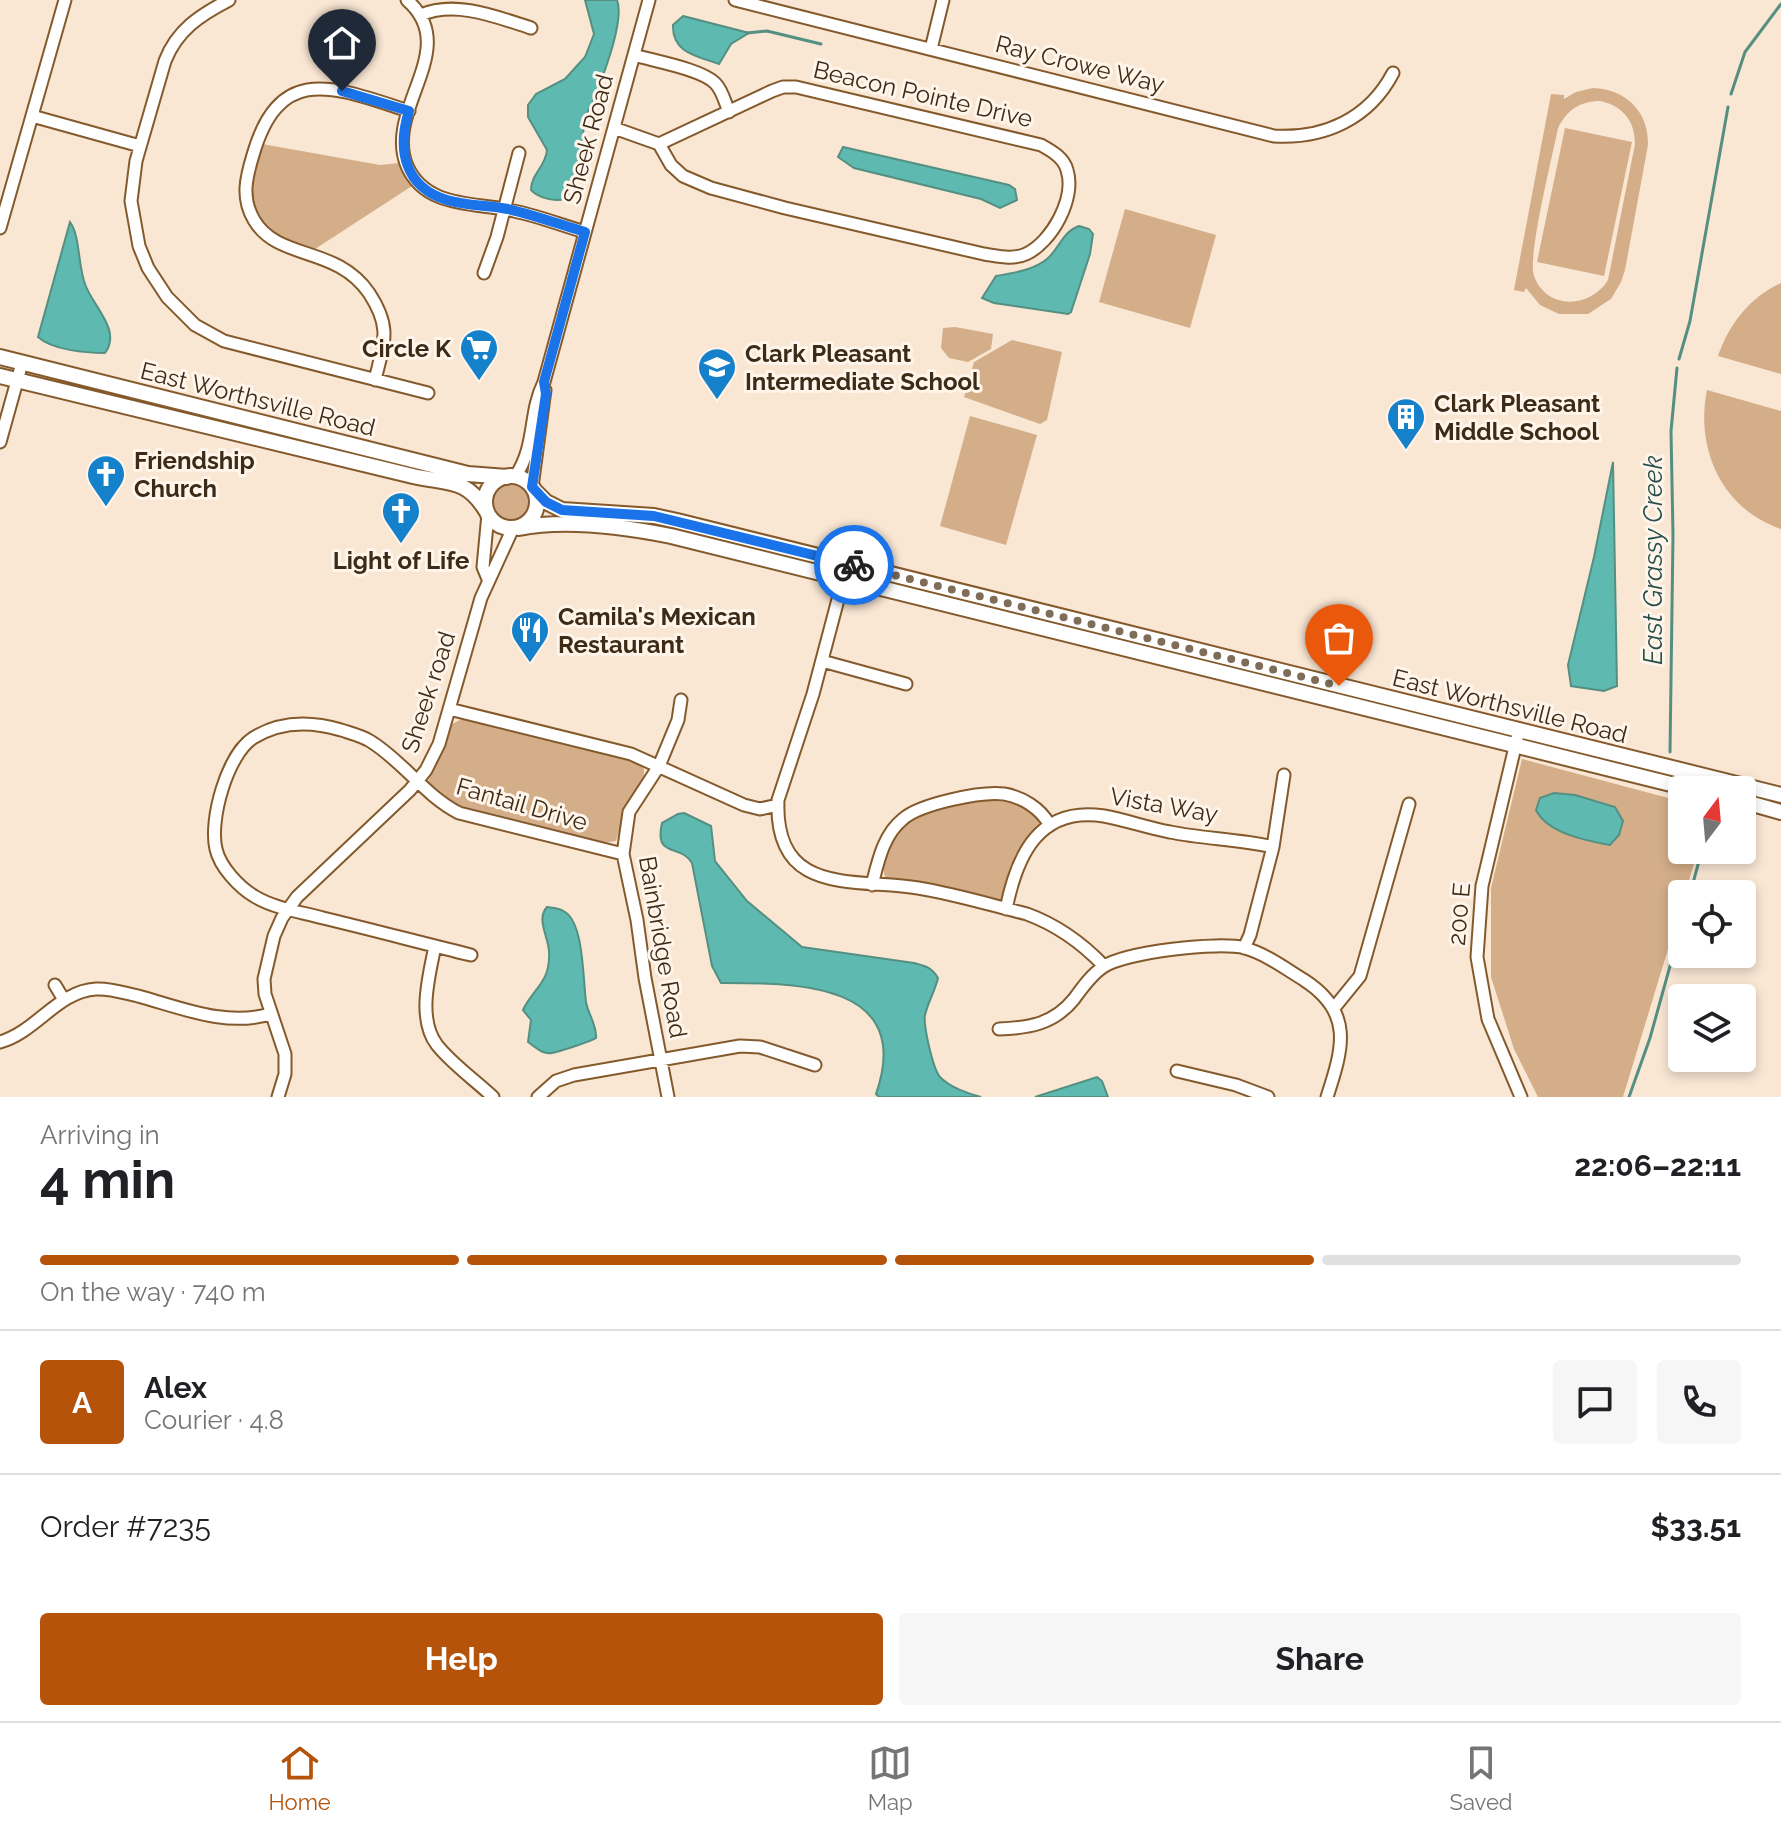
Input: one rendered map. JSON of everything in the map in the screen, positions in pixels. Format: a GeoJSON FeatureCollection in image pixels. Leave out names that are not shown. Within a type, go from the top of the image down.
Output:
{"type":"FeatureCollection","features":[{"type":"Feature","properties":{"kind":"main road","name":"East Worthsville Road"},"geometry":{"type":"LineString","coordinates":[[0,357],[468,474],[511,477]]}},
{"type":"Feature","properties":{"kind":"main road","name":"East Worthsville Road"},"geometry":{"type":"LineString","coordinates":[[0,376],[455,484],[473,492],[487,513]]}},
{"type":"Feature","properties":{"kind":"main road"},"geometry":{"type":"LineString","coordinates":[[500,479],[522,479],[533,489],[537,497],[532,519],[516,528],[496,524],[487,513],[488,489],[500,479]]}},
{"type":"Feature","properties":{"kind":"main road","name":"East Worthsville Road"},"geometry":{"type":"LineString","coordinates":[[533,489],[546,502],[562,510],[654,516],[1781,795]]}},
{"type":"Feature","properties":{"kind":"main road","name":"East Worthsville Road"},"geometry":{"type":"LineString","coordinates":[[516,528],[543,524],[647,531],[1668,784]]}},
{"type":"Feature","properties":{"kind":"main road"},"geometry":{"type":"LineString","coordinates":[[1756,805],[1781,812]]}},
{"type":"Feature","properties":{"kind":"street"},"geometry":{"type":"LineString","coordinates":[[0,228],[65,0]]}},
{"type":"Feature","properties":{"kind":"street"},"geometry":{"type":"LineString","coordinates":[[229,0],[196,18],[172,45],[165,61],[132,182],[134,229],[148,268],[178,311],[204,331],[224,341],[428,393]]}},
{"type":"Feature","properties":{"kind":"street"},"geometry":{"type":"LineString","coordinates":[[407,0],[421,15],[428,47],[403,132],[403,152],[408,169],[424,189],[447,200],[505,209],[585,232]]}},
{"type":"Feature","properties":{"kind":"street","name":"Sheek Road"},"geometry":{"type":"LineString","coordinates":[[511,477],[528,456],[539,392],[649,0]]}},
{"type":"Feature","properties":{"kind":"street","name":"Ray Crowe Way"},"geometry":{"type":"LineString","coordinates":[[735,0],[1274,136],[1317,133],[1339,126],[1374,101],[1393,73]]}},
{"type":"Feature","properties":{"kind":"street"},"geometry":{"type":"LineString","coordinates":[[931,49],[943,0]]}},
{"type":"Feature","properties":{"kind":"street"},"geometry":{"type":"LineString","coordinates":[[421,15],[449,7],[531,28]]}},
{"type":"Feature","properties":{"kind":"street"},"geometry":{"type":"LineString","coordinates":[[634,55],[714,82],[729,112]]}},
{"type":"Feature","properties":{"kind":"street","name":"Beacon Pointe Drive"},"geometry":{"type":"LineString","coordinates":[[796,87],[1041,145],[1057,154],[1067,170],[1068,189],[1063,212],[1054,231],[1025,255],[1008,258],[785,208],[711,188],[683,176],[671,165],[659,144],[772,91],[796,87]]}},
{"type":"Feature","properties":{"kind":"street"},"geometry":{"type":"LineString","coordinates":[[375,380],[385,336],[384,321],[367,290],[339,264],[268,237],[251,214],[245,197],[246,181],[259,134],[267,118],[277,105],[296,93],[313,88],[332,89],[409,111]]}},
{"type":"Feature","properties":{"kind":"street"},"geometry":{"type":"LineString","coordinates":[[32,116],[140,146]]}},
{"type":"Feature","properties":{"kind":"street"},"geometry":{"type":"LineString","coordinates":[[614,128],[659,144]]}},
{"type":"Feature","properties":{"kind":"street"},"geometry":{"type":"LineString","coordinates":[[484,273],[519,153]]}},
{"type":"Feature","properties":{"kind":"street"},"geometry":{"type":"LineString","coordinates":[[0,442],[22,363]]}},
{"type":"Feature","properties":{"kind":"street","name":"Sheek Road"},"geometry":{"type":"LineString","coordinates":[[533,489],[546,394],[544,382]]}},
{"type":"Feature","properties":{"kind":"street","name":"Sheek road"},"geometry":{"type":"LineString","coordinates":[[487,513],[483,567],[488,579]]}},
{"type":"Feature","properties":{"kind":"street","name":"Sheek road"},"geometry":{"type":"LineString","coordinates":[[288,908],[416,783],[439,744],[488,579],[516,528]]}},
{"type":"Feature","properties":{"kind":"street"},"geometry":{"type":"LineString","coordinates":[[847,563],[822,661],[778,805],[783,837],[791,854],[805,867],[834,881],[916,888],[1044,920],[1073,938],[1104,966]]}},
{"type":"Feature","properties":{"kind":"street"},"geometry":{"type":"LineString","coordinates":[[822,661],[906,684]]}},
{"type":"Feature","properties":{"kind":"street","name":"Bainbridge Road"},"geometry":{"type":"LineString","coordinates":[[668,1097],[623,854],[629,812],[659,766],[678,720],[681,700]]}},
{"type":"Feature","properties":{"kind":"street"},"geometry":{"type":"LineString","coordinates":[[449,709],[631,754],[744,805],[760,809],[778,805]]}},
{"type":"Feature","properties":{"kind":"street"},"geometry":{"type":"LineString","coordinates":[[416,783],[369,740],[340,729],[309,723],[277,727],[243,747],[221,792],[216,814],[216,849],[230,875],[255,897],[471,955]]}},
{"type":"Feature","properties":{"kind":"street","name":"200 E"},"geometry":{"type":"LineString","coordinates":[[1519,730],[1482,886],[1477,957],[1488,1019],[1521,1097]]}},
{"type":"Feature","properties":{"kind":"street"},"geometry":{"type":"LineString","coordinates":[[1244,948],[1251,934],[1273,847],[1284,775]]}},
{"type":"Feature","properties":{"kind":"street","name":"Fantail Drive"},"geometry":{"type":"LineString","coordinates":[[416,783],[440,803],[459,813],[623,854]]}},
{"type":"Feature","properties":{"kind":"street"},"geometry":{"type":"LineString","coordinates":[[872,885],[887,839],[895,826],[913,812],[979,796],[1006,794],[1034,806],[1049,824],[1035,837],[1017,864],[1006,909]]}},
{"type":"Feature","properties":{"kind":"street"},"geometry":{"type":"LineString","coordinates":[[1334,1008],[1360,976],[1409,804]]}},
{"type":"Feature","properties":{"kind":"street","name":"Vista Way"},"geometry":{"type":"LineString","coordinates":[[1049,824],[1097,815],[1170,832],[1273,847]]}},
{"type":"Feature","properties":{"kind":"street"},"geometry":{"type":"LineString","coordinates":[[278,1097],[285,1074],[285,1054],[265,994],[266,964],[274,936],[288,908]]}},
{"type":"Feature","properties":{"kind":"street"},"geometry":{"type":"LineString","coordinates":[[435,946],[427,997],[430,1031],[437,1044],[493,1097]]}},
{"type":"Feature","properties":{"kind":"street"},"geometry":{"type":"LineString","coordinates":[[999,1029],[1028,1028],[1054,1018],[1104,966],[1142,953],[1230,946],[1244,948],[1310,984],[1334,1008],[1340,1027],[1341,1054],[1327,1097]]}},
{"type":"Feature","properties":{"kind":"street"},"geometry":{"type":"LineString","coordinates":[[55,985],[64,1000]]}},
{"type":"Feature","properties":{"kind":"street"},"geometry":{"type":"LineString","coordinates":[[0,1042],[19,1034],[79,992],[102,989],[233,1020],[270,1014]]}},
{"type":"Feature","properties":{"kind":"street"},"geometry":{"type":"LineString","coordinates":[[538,1097],[556,1081],[740,1046],[760,1047],[815,1065]]}},
{"type":"Feature","properties":{"kind":"street"},"geometry":{"type":"LineString","coordinates":[[1177,1071],[1236,1085],[1268,1097]]}},
{"type":"Feature","properties":{"kind":"shaded area"},"geometry":{"type":"Polygon","coordinates":[[[1605,89],[1625,98],[1640,113],[1648,145],[1621,282],[1611,299],[1588,314],[1559,314],[1540,305],[1526,288],[1524,292],[1514,290],[1551,94],[1564,95],[1564,99],[1576,92],[1605,89]],[[1593,101],[1580,105],[1566,116],[1558,128],[1537,228],[1533,265],[1540,287],[1559,300],[1570,302],[1591,296],[1608,280],[1635,144],[1630,122],[1621,111],[1608,103],[1593,101]]]}},
{"type":"Feature","properties":{"kind":"shaded area"},"geometry":{"type":"Polygon","coordinates":[[[1565,128],[1632,142],[1604,276],[1537,262],[1565,128]]]}},
{"type":"Feature","properties":{"kind":"shaded area"},"geometry":{"type":"Polygon","coordinates":[[[262,144],[380,165],[399,163],[412,186],[315,249],[278,236],[266,228],[259,218],[254,207],[253,182],[262,144]]]}},
{"type":"Feature","properties":{"kind":"shaded area"},"geometry":{"type":"Polygon","coordinates":[[[1125,209],[1216,235],[1190,328],[1099,302],[1125,209]]]}},
{"type":"Feature","properties":{"kind":"shaded area"},"geometry":{"type":"Polygon","coordinates":[[[1781,283],[1781,374],[1718,356],[1728,333],[1742,313],[1760,296],[1781,283]]]}},
{"type":"Feature","properties":{"kind":"shaded area"},"geometry":{"type":"Polygon","coordinates":[[[955,327],[993,334],[991,349],[968,362],[949,358],[941,348],[943,328],[955,327]]]}},
{"type":"Feature","properties":{"kind":"shaded area"},"geometry":{"type":"Polygon","coordinates":[[[1012,340],[1062,352],[1047,420],[1040,424],[964,397],[974,362],[1012,340]]]}},
{"type":"Feature","properties":{"kind":"shaded area"},"geometry":{"type":"Polygon","coordinates":[[[1707,390],[1781,411],[1781,529],[1760,520],[1743,507],[1728,492],[1717,474],[1705,434],[1707,390]]]}},
{"type":"Feature","properties":{"kind":"shaded area"},"geometry":{"type":"Polygon","coordinates":[[[970,416],[1037,435],[1006,545],[940,526],[970,416]]]}},
{"type":"Feature","properties":{"kind":"shaded area"},"geometry":{"type":"Polygon","coordinates":[[[512,482],[526,488],[532,502],[526,516],[512,522],[498,516],[492,502],[498,488],[512,482]]]}},
{"type":"Feature","properties":{"kind":"shaded area"},"geometry":{"type":"Polygon","coordinates":[[[462,719],[637,761],[644,769],[644,775],[625,811],[616,841],[602,843],[458,805],[428,786],[452,724],[462,719]]]}},
{"type":"Feature","properties":{"kind":"shaded area"},"geometry":{"type":"Polygon","coordinates":[[[1522,759],[1668,798],[1668,864],[1694,864],[1689,880],[1668,880],[1668,949],[1623,1097],[1538,1097],[1514,1049],[1491,977],[1491,888],[1522,759]]]}},
{"type":"Feature","properties":{"kind":"shaded area"},"geometry":{"type":"Polygon","coordinates":[[[979,800],[1025,807],[1038,818],[1037,829],[1016,856],[1002,898],[998,901],[887,880],[885,859],[900,830],[923,814],[979,800]]]}},
{"type":"Feature","properties":{"kind":"water"},"geometry":{"type":"Polygon","coordinates":[[[585,0],[617,0],[616,34],[586,117],[575,182],[565,199],[552,200],[531,190],[547,150],[528,117],[528,105],[536,94],[565,79],[585,57],[594,34],[585,0]]]}},
{"type":"Feature","properties":{"kind":"water"},"geometry":{"type":"Polygon","coordinates":[[[683,16],[749,33],[731,44],[719,64],[681,48],[673,25],[683,16]]]}},
{"type":"Feature","properties":{"kind":"water"},"geometry":{"type":"Polygon","coordinates":[[[843,147],[1009,185],[1015,189],[1017,200],[1000,208],[981,199],[854,168],[838,157],[843,147]]]}},
{"type":"Feature","properties":{"kind":"water"},"geometry":{"type":"Polygon","coordinates":[[[70,222],[76,235],[85,284],[108,327],[110,336],[105,353],[60,348],[38,337],[70,222]]]}},
{"type":"Feature","properties":{"kind":"water"},"geometry":{"type":"Polygon","coordinates":[[[1079,226],[1093,234],[1090,254],[1071,312],[994,303],[982,298],[996,276],[1042,263],[1069,232],[1079,226]]]}},
{"type":"Feature","properties":{"kind":"water"},"geometry":{"type":"Polygon","coordinates":[[[1613,462],[1617,686],[1604,691],[1571,686],[1568,665],[1613,462]]]}},
{"type":"Feature","properties":{"kind":"water"},"geometry":{"type":"Polygon","coordinates":[[[1554,793],[1575,795],[1615,807],[1623,821],[1619,835],[1610,845],[1568,835],[1549,825],[1536,810],[1540,798],[1554,793]]]}},
{"type":"Feature","properties":{"kind":"water"},"geometry":{"type":"Polygon","coordinates":[[[684,813],[711,826],[715,861],[747,901],[802,947],[914,963],[933,971],[938,978],[925,1020],[934,1065],[940,1077],[949,1084],[981,1097],[879,1097],[876,1094],[884,1057],[879,1029],[864,1010],[841,996],[813,989],[721,983],[712,966],[692,863],[681,853],[665,846],[660,834],[662,823],[684,813]]]}},
{"type":"Feature","properties":{"kind":"water"},"geometry":{"type":"Polygon","coordinates":[[[547,907],[565,912],[576,928],[582,953],[586,1002],[596,1038],[549,1053],[528,1042],[531,1020],[523,1010],[547,971],[549,951],[543,917],[547,907]]]}},
{"type":"Feature","properties":{"kind":"water"},"geometry":{"type":"Polygon","coordinates":[[[1097,1077],[1102,1081],[1108,1097],[1035,1097],[1097,1077]]]}},
{"type":"Feature","properties":{"kind":"waterway","name":"East Grassy Creek"},"geometry":{"type":"LineString","coordinates":[[1731,94],[1745,52],[1781,4]]}},
{"type":"Feature","properties":{"kind":"waterway"},"geometry":{"type":"LineString","coordinates":[[747,33],[767,31],[821,44]]}},
{"type":"Feature","properties":{"kind":"waterway","name":"East Grassy Creek"},"geometry":{"type":"LineString","coordinates":[[1679,359],[1690,321],[1728,107]]}},
{"type":"Feature","properties":{"kind":"waterway","name":"East Grassy Creek"},"geometry":{"type":"LineString","coordinates":[[1670,752],[1671,431],[1677,368]]}},
{"type":"Feature","properties":{"kind":"waterway","name":"East Grassy Creek"},"geometry":{"type":"LineString","coordinates":[[1694,880],[1698,864]]}},
{"type":"Feature","properties":{"kind":"waterway","name":"East Grassy Creek"},"geometry":{"type":"LineString","coordinates":[[1629,1097],[1669,968]]}},
{"type":"Feature","properties":{"kind":"way so far"},"geometry":{"type":"LineString","coordinates":[[854,565],[1339,686]]}},
{"type":"Feature","properties":{"kind":"place","name":"Circle K"},"geometry":{"type":"Point","coordinates":[479,382]}},
{"type":"Feature","properties":{"kind":"place","name":"Clark Pleasant Intermediate School"},"geometry":{"type":"Point","coordinates":[717,401]}},
{"type":"Feature","properties":{"kind":"place","name":"Clark Pleasant Middle School"},"geometry":{"type":"Point","coordinates":[1406,451]}},
{"type":"Feature","properties":{"kind":"place","name":"Friendship Church"},"geometry":{"type":"Point","coordinates":[106,508]}},
{"type":"Feature","properties":{"kind":"place","name":"Light of Life"},"geometry":{"type":"Point","coordinates":[401,545]}},
{"type":"Feature","properties":{"kind":"place","name":"Camila's Mexican Restaurant"},"geometry":{"type":"Point","coordinates":[530,664]}},
{"type":"Feature","properties":{"kind":"route"},"geometry":{"type":"LineString","coordinates":[[342,91],[409,111],[401,142],[405,160],[415,179],[436,196],[519,212],[585,232],[544,382],[546,394],[532,487],[540,497],[562,510],[654,516],[854,565]]}}]}
